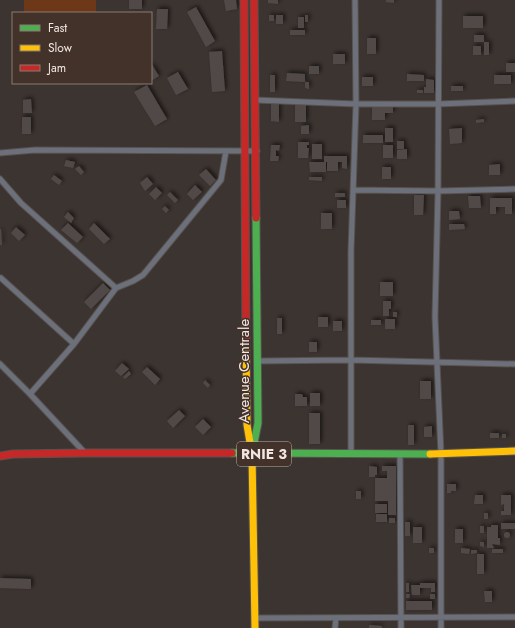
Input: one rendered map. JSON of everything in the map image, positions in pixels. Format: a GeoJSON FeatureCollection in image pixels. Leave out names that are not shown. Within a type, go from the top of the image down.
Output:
{"type":"FeatureCollection","features":[{"type":"Feature","properties":{"kind":"main road","name":"Avenue Centrale"},"geometry":{"type":"LineString","coordinates":[[244,0],[247,425],[252,454]]}},
{"type":"Feature","properties":{"kind":"main road","name":"Avenue Centrale"},"geometry":{"type":"LineString","coordinates":[[252,454],[258,423],[257,151],[254,0]]}},
{"type":"Feature","properties":{"kind":"main road","name":"RNIE 3"},"geometry":{"type":"LineString","coordinates":[[0,450],[13,454]]}},
{"type":"Feature","properties":{"kind":"main road","name":"RNIE 3"},"geometry":{"type":"LineString","coordinates":[[0,456],[13,454],[85,453],[441,454],[515,451]]}},
{"type":"Feature","properties":{"kind":"main road"},"geometry":{"type":"LineString","coordinates":[[252,454],[254,628]]}},
{"type":"Feature","properties":{"kind":"street"},"geometry":{"type":"LineString","coordinates":[[351,454],[351,252],[356,104],[355,0]]}},
{"type":"Feature","properties":{"kind":"street"},"geometry":{"type":"LineString","coordinates":[[439,0],[438,191],[435,317],[441,454],[441,628]]}},
{"type":"Feature","properties":{"kind":"street"},"geometry":{"type":"LineString","coordinates":[[255,100],[356,104],[438,104],[515,101]]}},
{"type":"Feature","properties":{"kind":"street"},"geometry":{"type":"LineString","coordinates":[[0,153],[35,150],[257,151]]}},
{"type":"Feature","properties":{"kind":"street"},"geometry":{"type":"LineString","coordinates":[[30,394],[74,344],[116,288],[134,281],[143,275],[222,180],[226,151]]}},
{"type":"Feature","properties":{"kind":"street"},"geometry":{"type":"LineString","coordinates":[[0,179],[21,203],[116,288]]}},
{"type":"Feature","properties":{"kind":"street"},"geometry":{"type":"LineString","coordinates":[[353,190],[438,191],[515,189]]}},
{"type":"Feature","properties":{"kind":"street"},"geometry":{"type":"LineString","coordinates":[[1,278],[74,344]]}},
{"type":"Feature","properties":{"kind":"street"},"geometry":{"type":"LineString","coordinates":[[258,361],[351,360],[515,364]]}},
{"type":"Feature","properties":{"kind":"street"},"geometry":{"type":"LineString","coordinates":[[0,364],[85,453]]}},
{"type":"Feature","properties":{"kind":"street"},"geometry":{"type":"LineString","coordinates":[[400,454],[401,628]]}},
{"type":"Feature","properties":{"kind":"street"},"geometry":{"type":"LineString","coordinates":[[254,618],[515,617]]}},
{"type":"Feature","properties":{"kind":"street"},"geometry":{"type":"LineString","coordinates":[[335,628],[336,618]]}},
{"type":"Feature","properties":{"kind":"shaded area"},"geometry":{"type":"Polygon","coordinates":[[[24,0],[96,0],[96,12],[24,12],[24,0]]]}},
{"type":"Feature","properties":{"kind":"building"},"geometry":{"type":"Polygon","coordinates":[[[129,0],[142,0],[142,9],[129,9],[129,0]]]}},
{"type":"Feature","properties":{"kind":"building"},"geometry":{"type":"Polygon","coordinates":[[[224,0],[236,0],[237,9],[226,11],[224,0]]]}},
{"type":"Feature","properties":{"kind":"building"},"geometry":{"type":"Polygon","coordinates":[[[268,0],[278,0],[278,4],[268,3],[268,0]]]}},
{"type":"Feature","properties":{"kind":"building"},"geometry":{"type":"Polygon","coordinates":[[[386,0],[394,0],[394,3],[386,2],[386,0]]]}},
{"type":"Feature","properties":{"kind":"building"},"geometry":{"type":"Polygon","coordinates":[[[196,7],[215,41],[206,47],[187,12],[196,7]]]}},
{"type":"Feature","properties":{"kind":"building"},"geometry":{"type":"Polygon","coordinates":[[[157,9],[168,9],[167,29],[156,29],[157,9]]]}},
{"type":"Feature","properties":{"kind":"building"},"geometry":{"type":"Polygon","coordinates":[[[269,15],[274,15],[274,21],[269,21],[269,15]]]}},
{"type":"Feature","properties":{"kind":"building"},"geometry":{"type":"Polygon","coordinates":[[[276,15],[283,15],[283,24],[276,24],[276,15]]]}},
{"type":"Feature","properties":{"kind":"building"},"geometry":{"type":"Polygon","coordinates":[[[305,15],[308,15],[308,22],[305,22],[305,15]]]}},
{"type":"Feature","properties":{"kind":"building"},"geometry":{"type":"Polygon","coordinates":[[[463,16],[483,16],[483,28],[463,28],[463,16]]]}},
{"type":"Feature","properties":{"kind":"building"},"geometry":{"type":"Polygon","coordinates":[[[298,17],[304,17],[304,28],[298,28],[298,17]]]}},
{"type":"Feature","properties":{"kind":"building"},"geometry":{"type":"Polygon","coordinates":[[[290,30],[305,30],[305,35],[290,35],[290,30]]]}},
{"type":"Feature","properties":{"kind":"building"},"geometry":{"type":"Polygon","coordinates":[[[474,35],[484,35],[484,42],[474,42],[474,35]]]}},
{"type":"Feature","properties":{"kind":"building"},"geometry":{"type":"Polygon","coordinates":[[[367,38],[376,38],[376,54],[367,54],[367,38]]]}},
{"type":"Feature","properties":{"kind":"building"},"geometry":{"type":"Polygon","coordinates":[[[484,42],[489,42],[489,55],[484,55],[484,42]]]}},
{"type":"Feature","properties":{"kind":"building"},"geometry":{"type":"Polygon","coordinates":[[[473,46],[481,46],[481,55],[473,55],[473,46]]]}},
{"type":"Feature","properties":{"kind":"building"},"geometry":{"type":"Polygon","coordinates":[[[222,51],[225,91],[212,92],[209,52],[222,51]]]}},
{"type":"Feature","properties":{"kind":"building"},"geometry":{"type":"Polygon","coordinates":[[[333,54],[345,54],[345,64],[333,64],[333,54]]]}},
{"type":"Feature","properties":{"kind":"building"},"geometry":{"type":"Polygon","coordinates":[[[506,63],[515,63],[515,72],[506,72],[506,63]]]}},
{"type":"Feature","properties":{"kind":"building"},"geometry":{"type":"Polygon","coordinates":[[[152,65],[159,76],[152,80],[152,65]]]}},
{"type":"Feature","properties":{"kind":"building"},"geometry":{"type":"Polygon","coordinates":[[[309,66],[319,66],[319,74],[309,74],[309,66]]]}},
{"type":"Feature","properties":{"kind":"building"},"geometry":{"type":"Polygon","coordinates":[[[178,72],[188,89],[176,95],[167,78],[178,72]]]}},
{"type":"Feature","properties":{"kind":"building"},"geometry":{"type":"Polygon","coordinates":[[[287,73],[305,74],[305,82],[286,81],[287,73]]]}},
{"type":"Feature","properties":{"kind":"building"},"geometry":{"type":"Polygon","coordinates":[[[407,74],[424,75],[424,81],[407,81],[407,74]]]}},
{"type":"Feature","properties":{"kind":"building"},"geometry":{"type":"Polygon","coordinates":[[[270,75],[275,75],[275,92],[270,92],[270,75]]]}},
{"type":"Feature","properties":{"kind":"building"},"geometry":{"type":"Polygon","coordinates":[[[494,75],[511,75],[511,84],[494,84],[494,75]]]}},
{"type":"Feature","properties":{"kind":"building"},"geometry":{"type":"Polygon","coordinates":[[[362,77],[373,77],[373,86],[362,86],[362,77]]]}},
{"type":"Feature","properties":{"kind":"building"},"geometry":{"type":"Polygon","coordinates":[[[426,79],[434,80],[434,93],[424,93],[426,79]]]}},
{"type":"Feature","properties":{"kind":"building"},"geometry":{"type":"Polygon","coordinates":[[[305,82],[309,82],[309,89],[305,88],[305,82]]]}},
{"type":"Feature","properties":{"kind":"building"},"geometry":{"type":"Polygon","coordinates":[[[147,85],[167,119],[155,126],[134,92],[147,85]]]}},
{"type":"Feature","properties":{"kind":"building"},"geometry":{"type":"Polygon","coordinates":[[[451,86],[463,86],[463,91],[451,91],[451,86]]]}},
{"type":"Feature","properties":{"kind":"building"},"geometry":{"type":"Polygon","coordinates":[[[417,90],[423,90],[423,93],[417,93],[417,90]]]}},
{"type":"Feature","properties":{"kind":"building"},"geometry":{"type":"Polygon","coordinates":[[[31,99],[32,113],[23,113],[23,100],[31,99]]]}},
{"type":"Feature","properties":{"kind":"building"},"geometry":{"type":"Polygon","coordinates":[[[271,102],[279,102],[279,122],[271,121],[271,102]]]}},
{"type":"Feature","properties":{"kind":"building"},"geometry":{"type":"Polygon","coordinates":[[[295,103],[306,103],[306,122],[295,122],[295,103]]]}},
{"type":"Feature","properties":{"kind":"building"},"geometry":{"type":"Polygon","coordinates":[[[380,105],[393,106],[393,113],[385,113],[385,120],[372,120],[372,107],[380,107],[380,105]]]}},
{"type":"Feature","properties":{"kind":"building"},"geometry":{"type":"Polygon","coordinates":[[[22,117],[31,117],[31,134],[22,134],[22,117]]]}},
{"type":"Feature","properties":{"kind":"building"},"geometry":{"type":"Polygon","coordinates":[[[484,119],[484,122],[476,123],[476,120],[484,119]]]}},
{"type":"Feature","properties":{"kind":"building"},"geometry":{"type":"Polygon","coordinates":[[[309,125],[309,134],[301,134],[301,126],[309,125]]]}},
{"type":"Feature","properties":{"kind":"building"},"geometry":{"type":"Polygon","coordinates":[[[385,128],[393,128],[393,142],[385,142],[385,128]]]}},
{"type":"Feature","properties":{"kind":"building"},"geometry":{"type":"Polygon","coordinates":[[[462,128],[462,143],[450,144],[449,129],[462,128]]]}},
{"type":"Feature","properties":{"kind":"building"},"geometry":{"type":"Polygon","coordinates":[[[363,135],[383,135],[383,143],[363,143],[363,135]]]}},
{"type":"Feature","properties":{"kind":"building"},"geometry":{"type":"Polygon","coordinates":[[[397,141],[404,141],[404,149],[397,149],[397,141]]]}},
{"type":"Feature","properties":{"kind":"building"},"geometry":{"type":"Polygon","coordinates":[[[298,142],[309,142],[309,145],[307,145],[307,148],[309,148],[308,158],[298,158],[298,142]]]}},
{"type":"Feature","properties":{"kind":"building"},"geometry":{"type":"Polygon","coordinates":[[[312,144],[322,144],[322,159],[312,159],[312,144]]]}},
{"type":"Feature","properties":{"kind":"building"},"geometry":{"type":"Polygon","coordinates":[[[271,145],[280,145],[279,151],[276,150],[276,156],[279,156],[278,161],[270,161],[271,145]]]}},
{"type":"Feature","properties":{"kind":"building"},"geometry":{"type":"Polygon","coordinates":[[[383,145],[393,145],[393,158],[383,158],[383,145]]]}},
{"type":"Feature","properties":{"kind":"building"},"geometry":{"type":"Polygon","coordinates":[[[407,149],[407,159],[397,159],[397,150],[407,149]]]}},
{"type":"Feature","properties":{"kind":"building"},"geometry":{"type":"Polygon","coordinates":[[[324,156],[347,156],[347,169],[342,168],[342,162],[326,162],[326,172],[310,172],[309,162],[324,162],[324,156]]]}},
{"type":"Feature","properties":{"kind":"building"},"geometry":{"type":"Polygon","coordinates":[[[66,160],[75,162],[73,168],[64,166],[66,160]]]}},
{"type":"Feature","properties":{"kind":"building"},"geometry":{"type":"Polygon","coordinates":[[[327,162],[338,162],[338,171],[327,171],[327,162]]]}},
{"type":"Feature","properties":{"kind":"building"},"geometry":{"type":"Polygon","coordinates":[[[500,164],[500,175],[489,175],[489,165],[500,164]]]}},
{"type":"Feature","properties":{"kind":"building"},"geometry":{"type":"Polygon","coordinates":[[[79,166],[84,172],[81,175],[75,169],[79,166]]]}},
{"type":"Feature","properties":{"kind":"building"},"geometry":{"type":"Polygon","coordinates":[[[382,167],[391,167],[391,179],[382,179],[382,167]]]}},
{"type":"Feature","properties":{"kind":"building"},"geometry":{"type":"Polygon","coordinates":[[[206,169],[216,180],[210,186],[199,175],[206,169]]]}},
{"type":"Feature","properties":{"kind":"building"},"geometry":{"type":"Polygon","coordinates":[[[54,175],[62,181],[59,185],[51,179],[54,175]]]}},
{"type":"Feature","properties":{"kind":"building"},"geometry":{"type":"Polygon","coordinates":[[[147,177],[153,184],[145,191],[140,183],[147,177]]]}},
{"type":"Feature","properties":{"kind":"building"},"geometry":{"type":"Polygon","coordinates":[[[309,177],[322,177],[322,181],[309,180],[309,177]]]}},
{"type":"Feature","properties":{"kind":"building"},"geometry":{"type":"Polygon","coordinates":[[[195,185],[202,192],[193,200],[187,194],[195,185]]]}},
{"type":"Feature","properties":{"kind":"building"},"geometry":{"type":"Polygon","coordinates":[[[156,187],[162,193],[155,200],[149,194],[156,187]]]}},
{"type":"Feature","properties":{"kind":"building"},"geometry":{"type":"Polygon","coordinates":[[[170,192],[178,200],[175,203],[167,195],[170,192]]]}},
{"type":"Feature","properties":{"kind":"building"},"geometry":{"type":"Polygon","coordinates":[[[335,193],[345,193],[345,197],[335,197],[335,193]]]}},
{"type":"Feature","properties":{"kind":"building"},"geometry":{"type":"Polygon","coordinates":[[[414,195],[424,195],[423,215],[414,215],[414,195]]]}},
{"type":"Feature","properties":{"kind":"building"},"geometry":{"type":"Polygon","coordinates":[[[468,196],[480,196],[481,208],[469,208],[468,196]]]}},
{"type":"Feature","properties":{"kind":"building"},"geometry":{"type":"Polygon","coordinates":[[[490,198],[512,198],[512,214],[505,214],[505,207],[496,207],[496,214],[490,214],[490,198]]]}},
{"type":"Feature","properties":{"kind":"building"},"geometry":{"type":"Polygon","coordinates":[[[337,200],[346,200],[346,208],[337,208],[337,200]]]}},
{"type":"Feature","properties":{"kind":"building"},"geometry":{"type":"Polygon","coordinates":[[[165,206],[169,210],[166,213],[162,209],[165,206]]]}},
{"type":"Feature","properties":{"kind":"building"},"geometry":{"type":"Polygon","coordinates":[[[449,211],[459,211],[460,219],[449,220],[449,211]]]}},
{"type":"Feature","properties":{"kind":"building"},"geometry":{"type":"Polygon","coordinates":[[[68,212],[74,218],[71,223],[64,217],[68,212]]]}},
{"type":"Feature","properties":{"kind":"building"},"geometry":{"type":"Polygon","coordinates":[[[321,213],[332,213],[332,229],[321,229],[321,213]]]}},
{"type":"Feature","properties":{"kind":"building"},"geometry":{"type":"Polygon","coordinates":[[[68,223],[83,237],[77,243],[61,230],[68,223]]]}},
{"type":"Feature","properties":{"kind":"building"},"geometry":{"type":"Polygon","coordinates":[[[94,223],[110,239],[104,244],[89,229],[94,223]]]}},
{"type":"Feature","properties":{"kind":"building"},"geometry":{"type":"Polygon","coordinates":[[[449,224],[464,224],[465,229],[449,230],[449,224]]]}},
{"type":"Feature","properties":{"kind":"building"},"geometry":{"type":"Polygon","coordinates":[[[16,227],[25,235],[19,241],[11,233],[16,227]]]}},
{"type":"Feature","properties":{"kind":"building"},"geometry":{"type":"Polygon","coordinates":[[[1,229],[2,245],[0,245],[1,229]]]}},
{"type":"Feature","properties":{"kind":"building"},"geometry":{"type":"Polygon","coordinates":[[[380,282],[393,282],[393,296],[380,296],[380,282]]]}},
{"type":"Feature","properties":{"kind":"building"},"geometry":{"type":"Polygon","coordinates":[[[103,283],[110,290],[91,309],[84,302],[103,283]]]}},
{"type":"Feature","properties":{"kind":"building"},"geometry":{"type":"Polygon","coordinates":[[[383,301],[391,301],[389,316],[383,316],[383,301]]]}},
{"type":"Feature","properties":{"kind":"building"},"geometry":{"type":"Polygon","coordinates":[[[393,312],[397,312],[397,317],[393,317],[393,312]]]}},
{"type":"Feature","properties":{"kind":"building"},"geometry":{"type":"Polygon","coordinates":[[[318,317],[328,317],[328,327],[318,327],[318,317]]]}},
{"type":"Feature","properties":{"kind":"building"},"geometry":{"type":"Polygon","coordinates":[[[277,318],[282,318],[282,334],[277,334],[277,318]]]}},
{"type":"Feature","properties":{"kind":"building"},"geometry":{"type":"Polygon","coordinates":[[[385,319],[395,319],[395,329],[385,329],[385,319]]]}},
{"type":"Feature","properties":{"kind":"building"},"geometry":{"type":"Polygon","coordinates":[[[371,320],[381,320],[381,325],[371,325],[371,320]]]}},
{"type":"Feature","properties":{"kind":"building"},"geometry":{"type":"Polygon","coordinates":[[[333,321],[342,321],[342,331],[333,331],[333,321]]]}},
{"type":"Feature","properties":{"kind":"building"},"geometry":{"type":"Polygon","coordinates":[[[309,342],[317,342],[317,352],[309,352],[309,342]]]}},
{"type":"Feature","properties":{"kind":"building"},"geometry":{"type":"Polygon","coordinates":[[[122,363],[129,369],[121,376],[115,371],[122,363]]]}},
{"type":"Feature","properties":{"kind":"building"},"geometry":{"type":"Polygon","coordinates":[[[147,367],[160,379],[155,385],[142,372],[147,367]]]}},
{"type":"Feature","properties":{"kind":"building"},"geometry":{"type":"Polygon","coordinates":[[[129,371],[131,374],[125,379],[123,377],[129,371]]]}},
{"type":"Feature","properties":{"kind":"building"},"geometry":{"type":"Polygon","coordinates":[[[205,380],[210,385],[208,388],[203,383],[205,380]]]}},
{"type":"Feature","properties":{"kind":"building"},"geometry":{"type":"Polygon","coordinates":[[[420,381],[431,381],[431,399],[420,399],[420,381]]]}},
{"type":"Feature","properties":{"kind":"building"},"geometry":{"type":"Polygon","coordinates":[[[310,393],[320,393],[320,406],[310,406],[310,393]]]}},
{"type":"Feature","properties":{"kind":"building"},"geometry":{"type":"Polygon","coordinates":[[[295,394],[302,394],[303,397],[307,397],[307,406],[295,406],[295,394]]]}},
{"type":"Feature","properties":{"kind":"building"},"geometry":{"type":"Polygon","coordinates":[[[179,410],[185,416],[173,428],[167,421],[179,410]]]}},
{"type":"Feature","properties":{"kind":"building"},"geometry":{"type":"Polygon","coordinates":[[[309,413],[320,413],[320,444],[309,444],[309,413]]]}},
{"type":"Feature","properties":{"kind":"building"},"geometry":{"type":"Polygon","coordinates":[[[203,419],[211,427],[203,435],[195,427],[203,419]]]}},
{"type":"Feature","properties":{"kind":"building"},"geometry":{"type":"Polygon","coordinates":[[[408,425],[414,425],[414,445],[408,445],[408,425]]]}},
{"type":"Feature","properties":{"kind":"building"},"geometry":{"type":"Polygon","coordinates":[[[432,426],[432,437],[424,437],[424,427],[432,426]]]}},
{"type":"Feature","properties":{"kind":"building"},"geometry":{"type":"Polygon","coordinates":[[[490,433],[499,433],[499,438],[490,438],[490,433]]]}},
{"type":"Feature","properties":{"kind":"building"},"geometry":{"type":"Polygon","coordinates":[[[502,434],[506,434],[506,438],[502,438],[502,434]]]}},
{"type":"Feature","properties":{"kind":"building"},"geometry":{"type":"Polygon","coordinates":[[[369,466],[377,467],[377,475],[375,475],[375,477],[369,477],[369,466]]]}},
{"type":"Feature","properties":{"kind":"building"},"geometry":{"type":"Polygon","coordinates":[[[382,466],[396,466],[396,515],[388,515],[388,501],[375,501],[375,478],[387,478],[387,471],[382,471],[382,466]]]}},
{"type":"Feature","properties":{"kind":"building"},"geometry":{"type":"Polygon","coordinates":[[[447,484],[456,484],[456,491],[447,493],[447,484]]]}},
{"type":"Feature","properties":{"kind":"building"},"geometry":{"type":"Polygon","coordinates":[[[356,491],[361,491],[361,499],[356,499],[356,491]]]}},
{"type":"Feature","properties":{"kind":"building"},"geometry":{"type":"Polygon","coordinates":[[[475,495],[483,495],[483,504],[474,504],[475,495]]]}},
{"type":"Feature","properties":{"kind":"building"},"geometry":{"type":"Polygon","coordinates":[[[501,495],[511,495],[511,515],[501,515],[501,511],[504,511],[504,504],[501,505],[501,495]]]}},
{"type":"Feature","properties":{"kind":"building"},"geometry":{"type":"Polygon","coordinates":[[[375,504],[387,504],[387,513],[375,513],[375,504]]]}},
{"type":"Feature","properties":{"kind":"building"},"geometry":{"type":"Polygon","coordinates":[[[484,513],[488,513],[488,519],[484,519],[484,513]]]}},
{"type":"Feature","properties":{"kind":"building"},"geometry":{"type":"Polygon","coordinates":[[[376,514],[387,514],[387,522],[376,522],[376,514]]]}},
{"type":"Feature","properties":{"kind":"building"},"geometry":{"type":"Polygon","coordinates":[[[389,518],[395,518],[395,523],[389,523],[389,518]]]}},
{"type":"Feature","properties":{"kind":"building"},"geometry":{"type":"Polygon","coordinates":[[[405,522],[410,522],[410,536],[405,536],[405,522]]]}},
{"type":"Feature","properties":{"kind":"building"},"geometry":{"type":"Polygon","coordinates":[[[501,523],[515,523],[515,529],[501,529],[501,523]]]}},
{"type":"Feature","properties":{"kind":"building"},"geometry":{"type":"Polygon","coordinates":[[[491,525],[498,525],[498,538],[500,538],[500,545],[492,544],[494,548],[487,548],[487,527],[491,527],[491,525]]]}},
{"type":"Feature","properties":{"kind":"building"},"geometry":{"type":"Polygon","coordinates":[[[480,526],[484,526],[484,533],[480,533],[480,526]]]}},
{"type":"Feature","properties":{"kind":"building"},"geometry":{"type":"Polygon","coordinates":[[[413,527],[422,527],[422,543],[413,543],[413,527]]]}},
{"type":"Feature","properties":{"kind":"building"},"geometry":{"type":"Polygon","coordinates":[[[455,529],[463,529],[463,543],[455,543],[455,529]]]}},
{"type":"Feature","properties":{"kind":"building"},"geometry":{"type":"Polygon","coordinates":[[[507,532],[510,535],[507,538],[504,535],[507,532]]]}},
{"type":"Feature","properties":{"kind":"building"},"geometry":{"type":"Polygon","coordinates":[[[480,542],[484,542],[484,547],[480,546],[480,542]]]}},
{"type":"Feature","properties":{"kind":"building"},"geometry":{"type":"Polygon","coordinates":[[[429,548],[434,548],[434,553],[429,553],[429,548]]]}},
{"type":"Feature","properties":{"kind":"building"},"geometry":{"type":"Polygon","coordinates":[[[461,548],[470,549],[469,554],[461,553],[461,548]]]}},
{"type":"Feature","properties":{"kind":"building"},"geometry":{"type":"Polygon","coordinates":[[[492,549],[503,549],[503,553],[492,553],[492,549]]]}},
{"type":"Feature","properties":{"kind":"building"},"geometry":{"type":"Polygon","coordinates":[[[471,550],[477,550],[477,553],[471,554],[471,550]]]}},
{"type":"Feature","properties":{"kind":"building"},"geometry":{"type":"Polygon","coordinates":[[[477,554],[484,554],[484,574],[477,574],[477,554]]]}},
{"type":"Feature","properties":{"kind":"building"},"geometry":{"type":"Polygon","coordinates":[[[0,578],[31,579],[31,589],[0,588],[0,578]]]}},
{"type":"Feature","properties":{"kind":"building"},"geometry":{"type":"Polygon","coordinates":[[[406,583],[409,583],[409,592],[406,592],[406,583]]]}},
{"type":"Feature","properties":{"kind":"building"},"geometry":{"type":"Polygon","coordinates":[[[420,583],[435,583],[435,592],[431,592],[431,588],[420,588],[420,583]]]}},
{"type":"Feature","properties":{"kind":"building"},"geometry":{"type":"Polygon","coordinates":[[[411,585],[420,585],[420,595],[412,595],[411,585]]]}},
{"type":"Feature","properties":{"kind":"building"},"geometry":{"type":"Polygon","coordinates":[[[484,591],[492,591],[492,602],[485,602],[484,591]]]}},
{"type":"Feature","properties":{"kind":"building"},"geometry":{"type":"Polygon","coordinates":[[[406,594],[410,594],[409,598],[406,598],[406,594]]]}},
{"type":"Feature","properties":{"kind":"building"},"geometry":{"type":"Polygon","coordinates":[[[430,594],[435,594],[435,599],[430,599],[430,594]]]}},
{"type":"Feature","properties":{"kind":"building"},"geometry":{"type":"Polygon","coordinates":[[[406,601],[432,601],[432,610],[406,610],[406,601]]]}},
{"type":"Feature","properties":{"kind":"building"},"geometry":{"type":"Polygon","coordinates":[[[369,625],[382,626],[382,628],[369,628],[369,625]]]}},
{"type":"Feature","properties":{"kind":"traffic: fast"},"geometry":{"type":"LineString","coordinates":[[253,448],[258,423],[256,218]]}},
{"type":"Feature","properties":{"kind":"traffic: fast"},"geometry":{"type":"LineString","coordinates":[[232,453],[430,454]]}},
{"type":"Feature","properties":{"kind":"traffic: slow"},"geometry":{"type":"LineString","coordinates":[[246,344],[247,425],[252,454],[255,628]]}},
{"type":"Feature","properties":{"kind":"traffic: slow"},"geometry":{"type":"LineString","coordinates":[[430,454],[515,451]]}},
{"type":"Feature","properties":{"kind":"traffic: jam"},"geometry":{"type":"LineString","coordinates":[[244,0],[246,344]]}},
{"type":"Feature","properties":{"kind":"traffic: jam"},"geometry":{"type":"LineString","coordinates":[[254,0],[256,218]]}},
{"type":"Feature","properties":{"kind":"traffic: jam"},"geometry":{"type":"LineString","coordinates":[[0,456],[13,454],[85,453],[232,453]]}}]}
